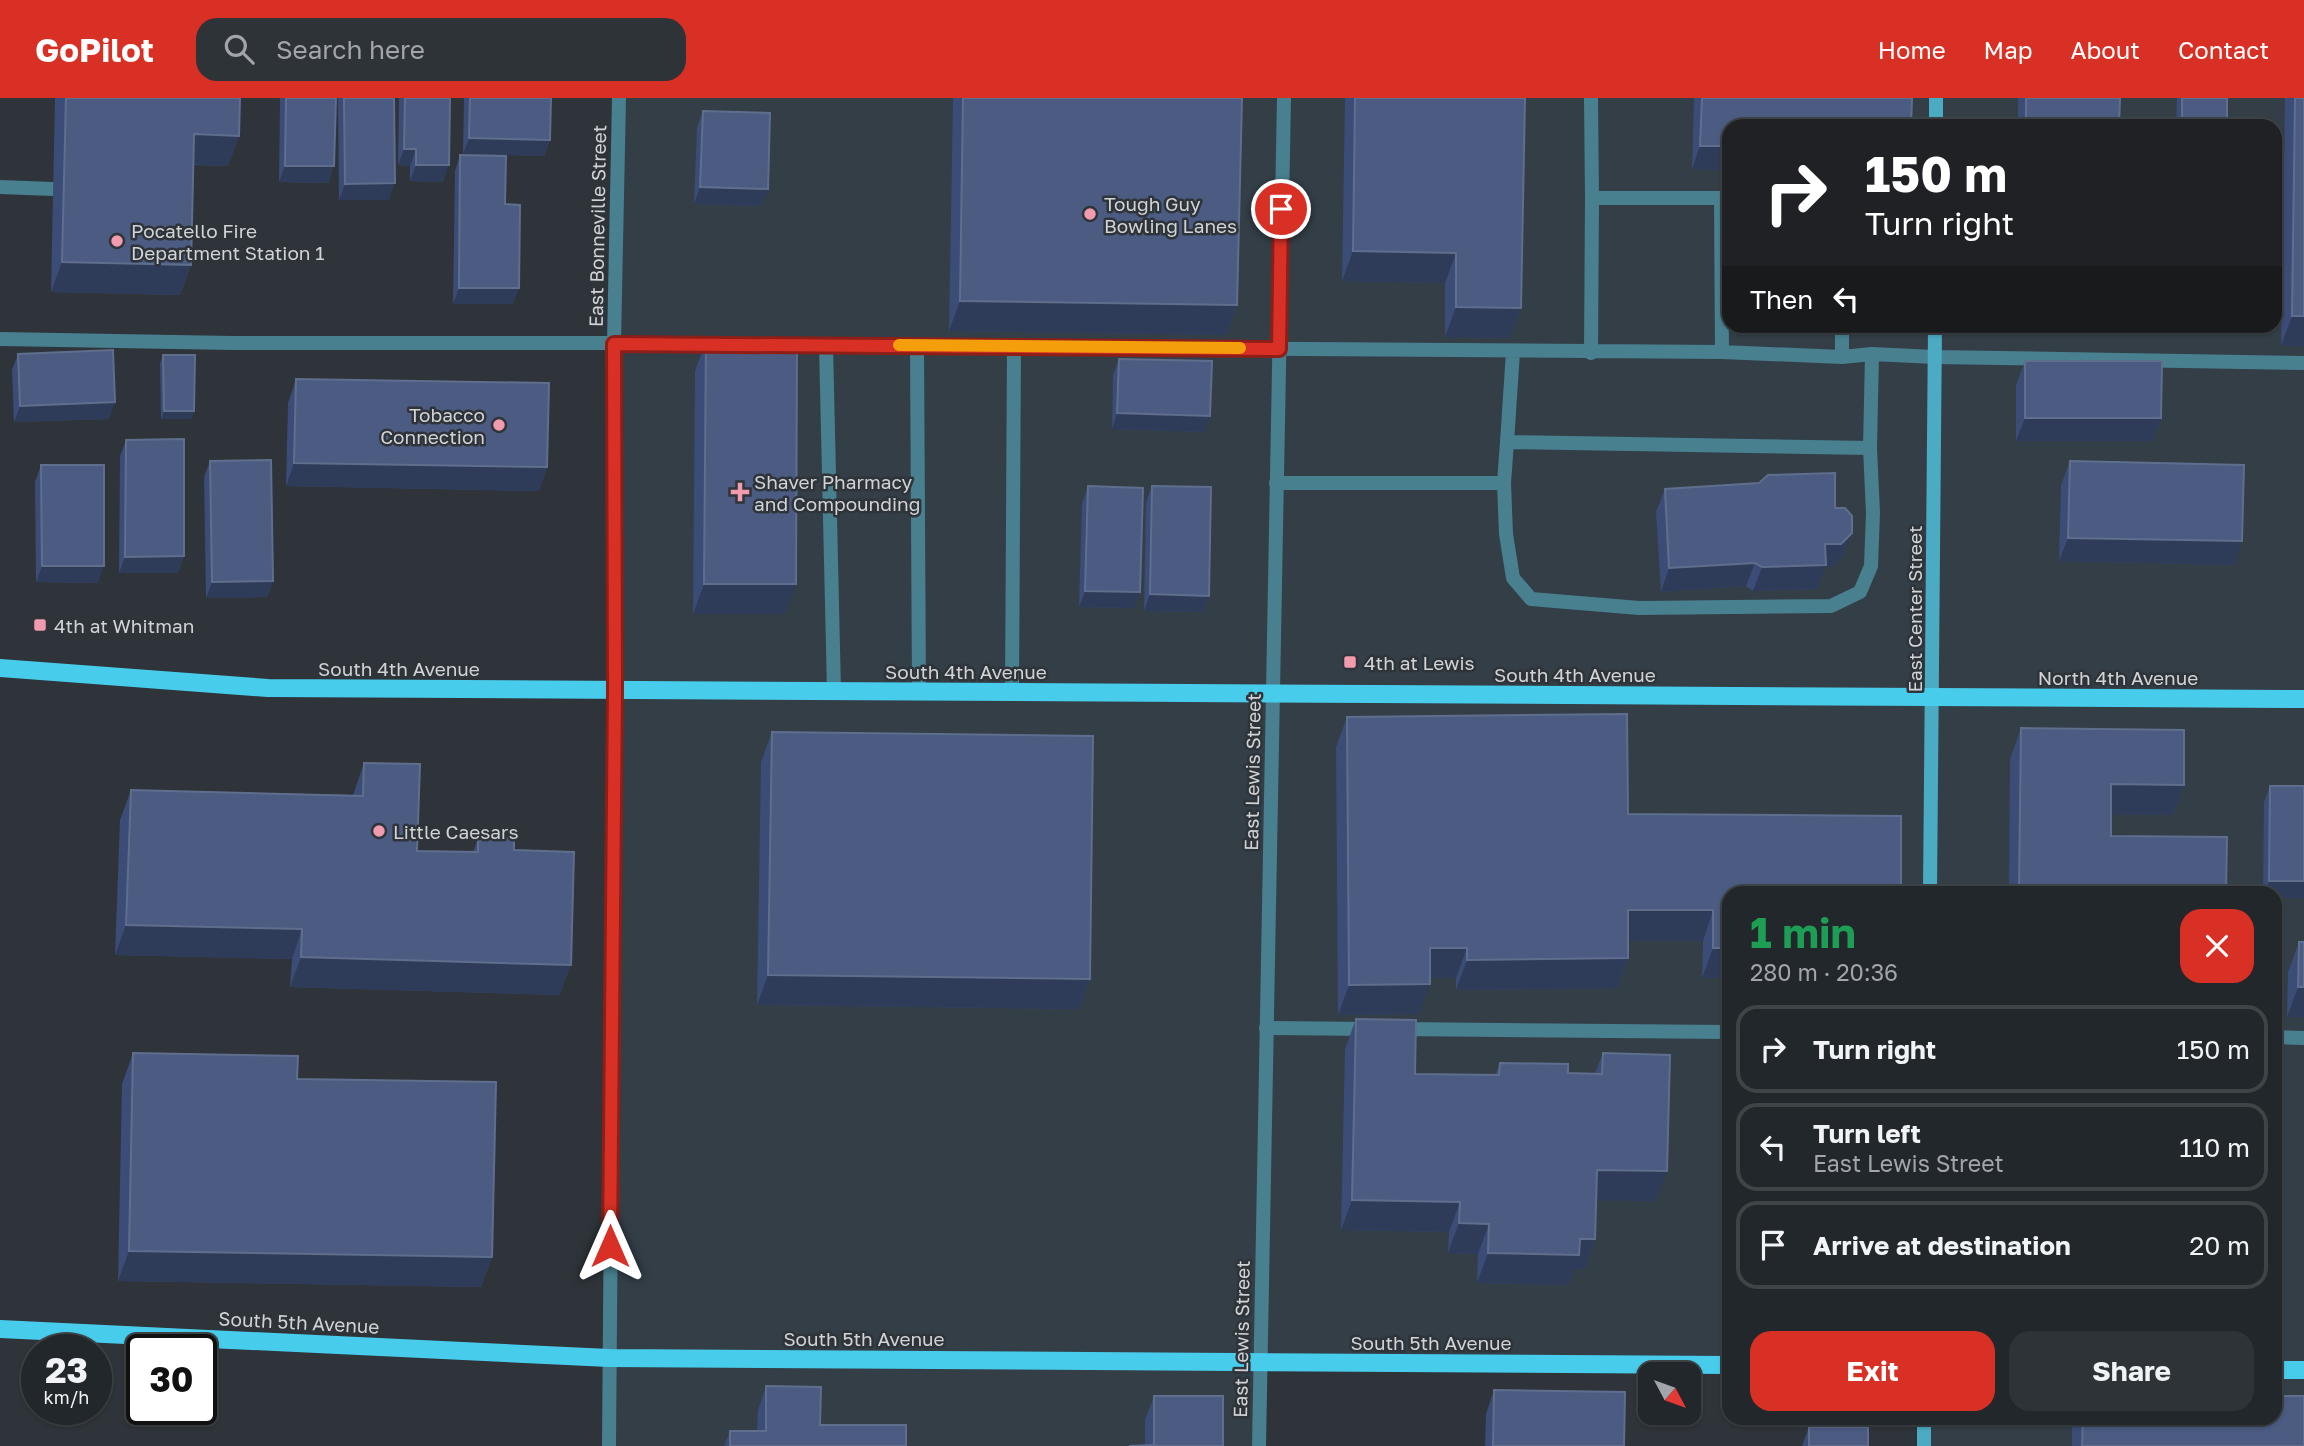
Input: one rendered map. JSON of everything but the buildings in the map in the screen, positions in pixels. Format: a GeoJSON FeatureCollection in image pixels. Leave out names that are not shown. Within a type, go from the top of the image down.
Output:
{"type":"FeatureCollection","features":[{"type":"Feature","properties":{"kind":"main road","name":"South 4th Avenue"},"geometry":{"type":"LineString","coordinates":[[0,668],[268,688],[1933,697]]}},
{"type":"Feature","properties":{"kind":"main road","name":"North 4th Avenue"},"geometry":{"type":"LineString","coordinates":[[1933,697],[2304,699]]}},
{"type":"Feature","properties":{"kind":"main road","name":"South 5th Avenue"},"geometry":{"type":"LineString","coordinates":[[0,1329],[609,1358],[1722,1365]]}},
{"type":"Feature","properties":{"kind":"main road"},"geometry":{"type":"LineString","coordinates":[[2282,1370],[2304,1370]]}},
{"type":"Feature","properties":{"kind":"street","name":"East Bonneville Street"},"geometry":{"type":"LineString","coordinates":[[608,1446],[615,689],[614,344],[619,98]]}},
{"type":"Feature","properties":{"kind":"street","name":"East Lewis Street"},"geometry":{"type":"LineString","coordinates":[[1259,1446],[1284,98]]}},
{"type":"Feature","properties":{"kind":"street"},"geometry":{"type":"LineString","coordinates":[[1591,98],[1591,353]]}},
{"type":"Feature","properties":{"kind":"street"},"geometry":{"type":"LineString","coordinates":[[1936,98],[1936,119]]}},
{"type":"Feature","properties":{"kind":"street"},"geometry":{"type":"LineString","coordinates":[[0,187],[54,189]]}},
{"type":"Feature","properties":{"kind":"street"},"geometry":{"type":"LineString","coordinates":[[1592,198],[1722,199]]}},
{"type":"Feature","properties":{"kind":"street"},"geometry":{"type":"LineString","coordinates":[[1722,333],[1722,352]]}},
{"type":"Feature","properties":{"kind":"street"},"geometry":{"type":"LineString","coordinates":[[1842,333],[1842,357]]}},
{"type":"Feature","properties":{"kind":"street","name":"East Center Street"},"geometry":{"type":"LineString","coordinates":[[1930,886],[1934,333]]}},
{"type":"Feature","properties":{"kind":"street"},"geometry":{"type":"LineString","coordinates":[[0,339],[233,343],[733,344]]}},
{"type":"Feature","properties":{"kind":"street"},"geometry":{"type":"LineString","coordinates":[[759,345],[1722,352],[1842,357],[1872,354],[2304,363]]}},
{"type":"Feature","properties":{"kind":"street"},"geometry":{"type":"LineString","coordinates":[[826,345],[834,691]]}},
{"type":"Feature","properties":{"kind":"street"},"geometry":{"type":"LineString","coordinates":[[917,346],[919,691]]}},
{"type":"Feature","properties":{"kind":"street"},"geometry":{"type":"LineString","coordinates":[[1012,692],[1014,346]]}},
{"type":"Feature","properties":{"kind":"street"},"geometry":{"type":"LineString","coordinates":[[1513,352],[1504,483],[1506,534],[1513,578],[1531,599],[1639,608],[1831,606],[1860,592],[1871,566],[1872,354]]}},
{"type":"Feature","properties":{"kind":"street"},"geometry":{"type":"LineString","coordinates":[[1507,442],[1870,448]]}},
{"type":"Feature","properties":{"kind":"street"},"geometry":{"type":"LineString","coordinates":[[1276,483],[1504,483]]}},
{"type":"Feature","properties":{"kind":"street"},"geometry":{"type":"LineString","coordinates":[[1266,1028],[1722,1032]]}},
{"type":"Feature","properties":{"kind":"street"},"geometry":{"type":"LineString","coordinates":[[2282,1037],[2304,1038]]}},
{"type":"Feature","properties":{"kind":"street"},"geometry":{"type":"LineString","coordinates":[[1924,1425],[1924,1446]]}},
{"type":"Feature","properties":{"kind":"shaded area"},"geometry":{"type":"Polygon","coordinates":[[[620,98],[2304,98],[2304,1446],[1924,1446],[1924,1425],[2282,1425],[2282,886],[1722,886],[1722,1365],[1701,1365],[1701,1362],[1638,1362],[1638,1364],[1261,1362],[1259,1446],[609,1446],[620,98]]]}},
{"type":"Feature","properties":{"kind":"slow traffic"},"geometry":{"type":"LineString","coordinates":[[899,345],[1240,348]]}},
{"type":"Feature","properties":{"kind":"place","name":"Tough Guy Bowling Lanes"},"geometry":{"type":"Point","coordinates":[1090,214]}},
{"type":"Feature","properties":{"kind":"place","name":"Pocatello Fire Department Station 1"},"geometry":{"type":"Point","coordinates":[117,241]}},
{"type":"Feature","properties":{"kind":"place","name":"Tobacco Connection"},"geometry":{"type":"Point","coordinates":[499,425]}},
{"type":"Feature","properties":{"kind":"place","name":"Shaver Pharmacy and Compounding"},"geometry":{"type":"Point","coordinates":[740,492]}},
{"type":"Feature","properties":{"kind":"place","name":"4th at Whitman"},"geometry":{"type":"Point","coordinates":[40,625]}},
{"type":"Feature","properties":{"kind":"place","name":"4th at Lewis"},"geometry":{"type":"Point","coordinates":[1350,662]}},
{"type":"Feature","properties":{"kind":"place","name":"Little Caesars"},"geometry":{"type":"Point","coordinates":[379,831]}},
{"type":"Feature","properties":{"kind":"route"},"geometry":{"type":"LineString","coordinates":[[610,1246],[615,689],[614,344],[1279,349],[1281,209]]}}]}
